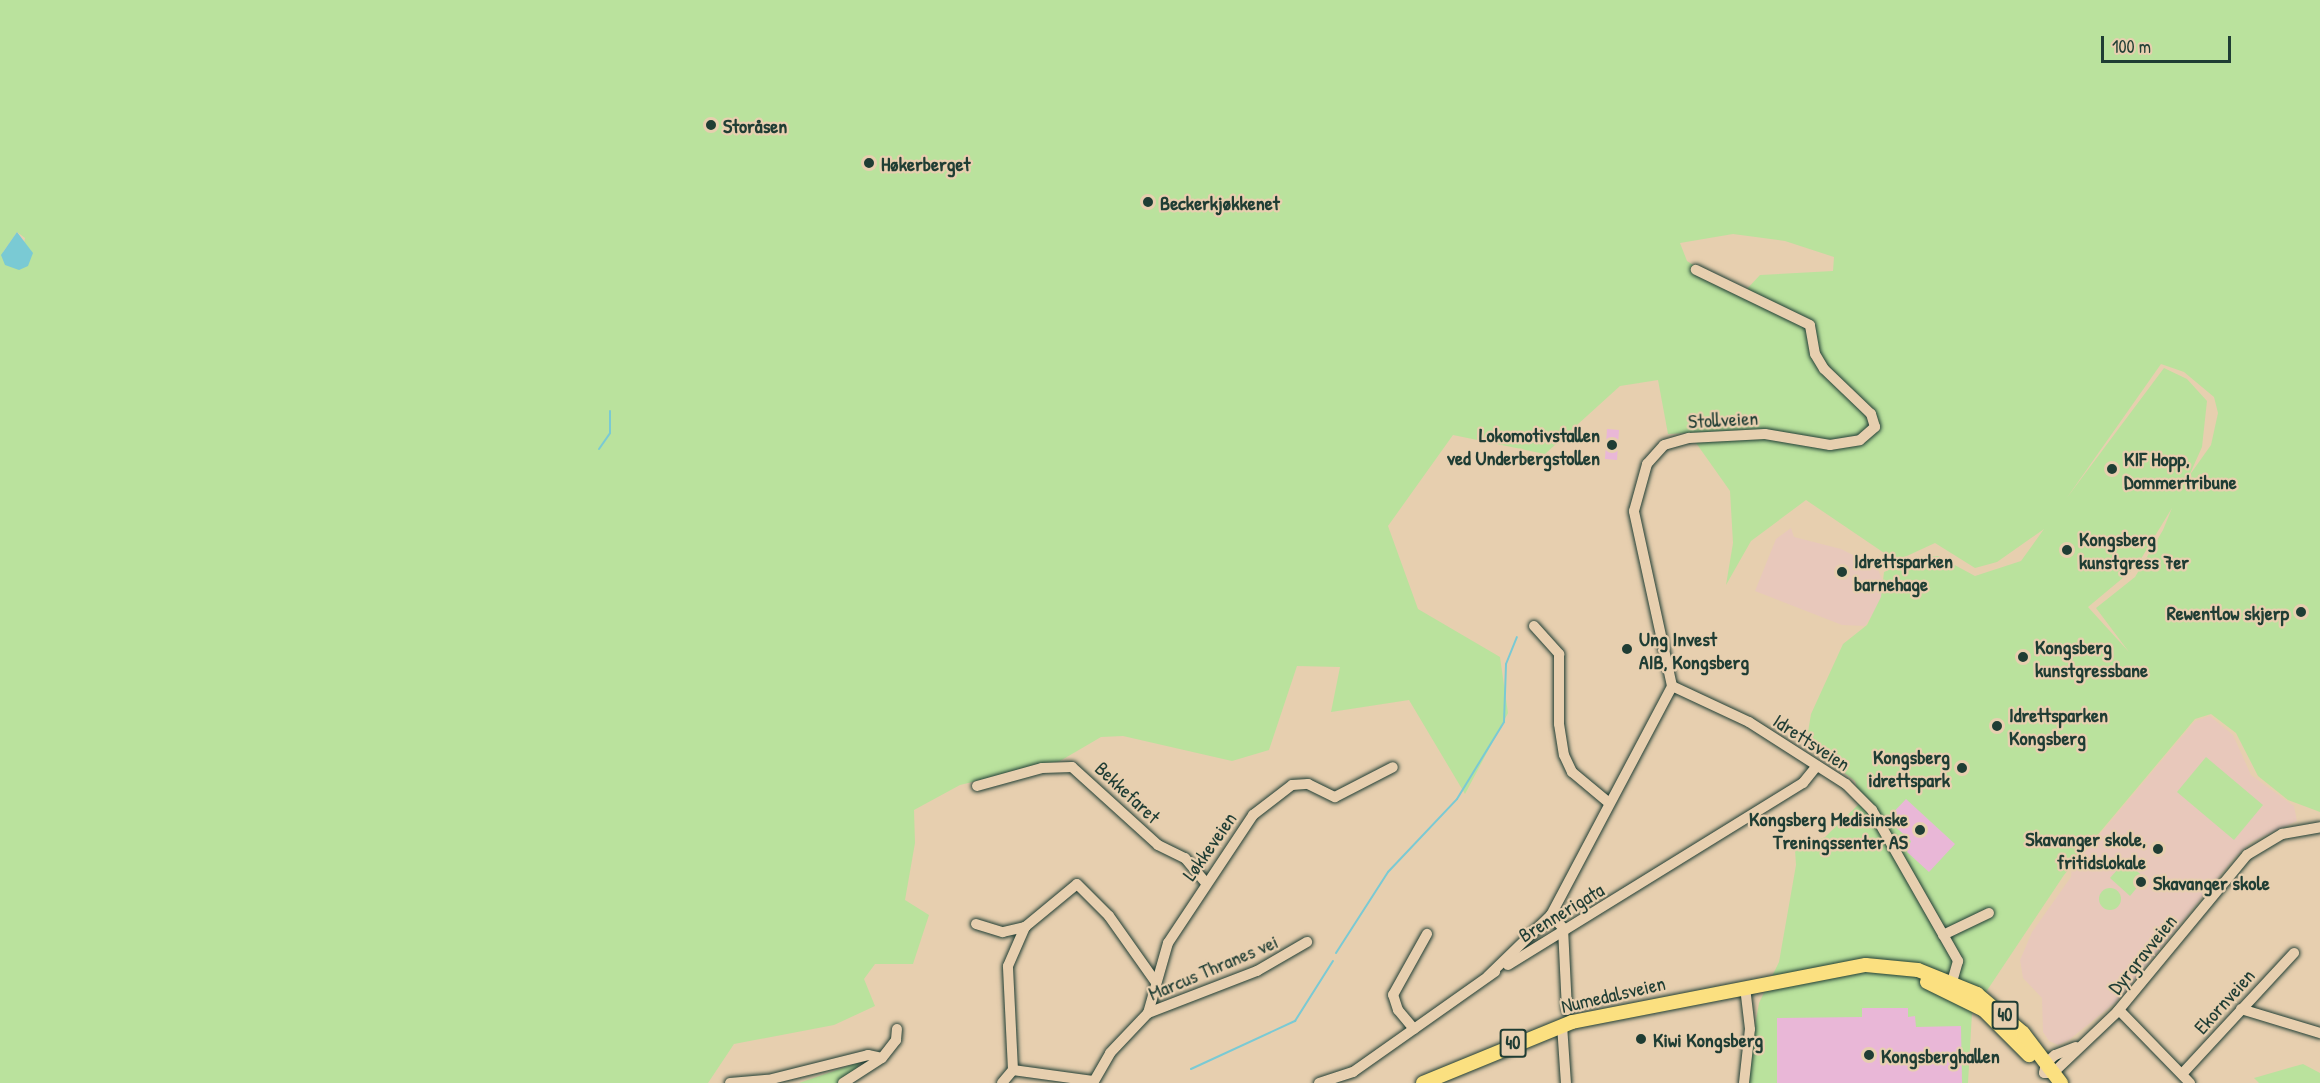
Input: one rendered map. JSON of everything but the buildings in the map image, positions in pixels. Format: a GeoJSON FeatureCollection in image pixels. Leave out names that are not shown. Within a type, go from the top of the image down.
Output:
{"type":"FeatureCollection","features":[{"type":"Feature","properties":{"kind":"main road","name":"Numedalsveien"},"geometry":{"type":"LineString","coordinates":[[1423,1083],[1562,1025],[1821,973],[1900,975],[1951,986],[1993,1017],[2051,1075]]}},
{"type":"Feature","properties":{"kind":"street","name":"Stollveien"},"geometry":{"type":"LineString","coordinates":[[1672,686],[1634,511],[1647,464],[1654,454],[1673,441],[1742,433],[1815,444],[1848,444],[1860,440],[1875,427],[1871,414],[1824,369],[1815,354],[1810,325],[1696,270]]}},
{"type":"Feature","properties":{"kind":"street"},"geometry":{"type":"LineString","coordinates":[[1534,626],[1559,654],[1558,724],[1564,755],[1572,772],[1608,802]]}},
{"type":"Feature","properties":{"kind":"street","name":"Idrettsveien"},"geometry":{"type":"LineString","coordinates":[[1672,686],[1749,722],[1846,784],[1880,821],[1943,935],[1959,966],[1951,986]]}},
{"type":"Feature","properties":{"kind":"street"},"geometry":{"type":"LineString","coordinates":[[1488,976],[1551,915],[1608,802],[1672,686]]}},
{"type":"Feature","properties":{"kind":"street","name":"Brennerigata"},"geometry":{"type":"LineString","coordinates":[[1319,1083],[1353,1072],[1488,976],[1563,928],[1600,911],[1803,783],[1817,766]]}},
{"type":"Feature","properties":{"kind":"street","name":"Bekkefaret"},"geometry":{"type":"LineString","coordinates":[[977,786],[1042,768],[1072,767],[1158,845],[1185,858],[1205,882]]}},
{"type":"Feature","properties":{"kind":"street","name":"Løkkeveien"},"geometry":{"type":"LineString","coordinates":[[1148,1013],[1155,981],[1168,943],[1239,830],[1292,785],[1308,784],[1335,797],[1393,767]]}},
{"type":"Feature","properties":{"kind":"street","name":"Dyrgravveien"},"geometry":{"type":"LineString","coordinates":[[2051,1075],[2076,1047],[2119,1010],[2247,855],[2282,834],[2320,827]]}},
{"type":"Feature","properties":{"kind":"street"},"geometry":{"type":"LineString","coordinates":[[976,924],[1003,932],[1028,924],[1077,884],[1105,910],[1155,981]]}},
{"type":"Feature","properties":{"kind":"street"},"geometry":{"type":"LineString","coordinates":[[1943,935],[1989,913]]}},
{"type":"Feature","properties":{"kind":"street"},"geometry":{"type":"LineString","coordinates":[[1551,915],[1563,928],[1568,1010]]}},
{"type":"Feature","properties":{"kind":"street"},"geometry":{"type":"LineString","coordinates":[[1002,1083],[1013,1070],[1008,966],[1028,924]]}},
{"type":"Feature","properties":{"kind":"street"},"geometry":{"type":"LineString","coordinates":[[1414,1029],[1398,1010],[1393,995],[1427,934]]}},
{"type":"Feature","properties":{"kind":"street","name":"Marcus Thranes vei"},"geometry":{"type":"LineString","coordinates":[[1093,1082],[1110,1053],[1148,1013],[1257,971],[1307,942]]}},
{"type":"Feature","properties":{"kind":"street","name":"Ekornveien"},"geometry":{"type":"LineString","coordinates":[[2182,1074],[2294,953]]}},
{"type":"Feature","properties":{"kind":"street"},"geometry":{"type":"LineString","coordinates":[[1744,987],[1750,1029],[1744,1083]]}},
{"type":"Feature","properties":{"kind":"street"},"geometry":{"type":"LineString","coordinates":[[2241,1009],[2320,1034]]}},
{"type":"Feature","properties":{"kind":"street"},"geometry":{"type":"LineString","coordinates":[[2119,1010],[2190,1083]]}},
{"type":"Feature","properties":{"kind":"street"},"geometry":{"type":"LineString","coordinates":[[1562,1025],[1566,1083]]}},
{"type":"Feature","properties":{"kind":"street"},"geometry":{"type":"LineString","coordinates":[[843,1083],[882,1059],[896,1040],[897,1029]]}},
{"type":"Feature","properties":{"kind":"street"},"geometry":{"type":"LineString","coordinates":[[730,1083],[816,1071],[868,1055],[882,1059]]}},
{"type":"Feature","properties":{"kind":"street"},"geometry":{"type":"LineString","coordinates":[[1013,1070],[1093,1082]]}},
{"type":"Feature","properties":{"kind":"shaded area"},"geometry":{"type":"Polygon","coordinates":[[[1791,528],[1794,537],[1841,549],[1877,567],[1887,592],[1865,626],[1842,625],[1755,591],[1776,539],[1791,528]]]}},
{"type":"Feature","properties":{"kind":"shaded area","name":"Skavanger skole"},"geometry":{"type":"Polygon","coordinates":[[[2210,716],[2233,735],[2251,775],[2294,806],[2297,821],[2251,842],[2235,857],[2117,1001],[2069,1040],[2058,1045],[2049,1041],[2043,1032],[2042,998],[2023,978],[2020,960],[2032,932],[2071,877],[2072,867],[2195,721],[2210,716]]]}},
{"type":"Feature","properties":{"kind":"green space"},"geometry":{"type":"Polygon","coordinates":[[[0,0],[2320,0],[2320,812],[2288,800],[2258,776],[2236,733],[2211,714],[2195,719],[2064,875],[1972,1013],[1968,1083],[1745,1083],[1759,1003],[1779,962],[1796,865],[1795,850],[1825,837],[1861,802],[1855,781],[1806,744],[1811,714],[1843,644],[1867,625],[1881,597],[1884,572],[1919,557],[1938,556],[1975,576],[2021,561],[2044,529],[1997,562],[1975,568],[1935,543],[1896,561],[1806,500],[1751,541],[1726,585],[1733,543],[1730,491],[1689,433],[1668,434],[1658,380],[1620,386],[1545,454],[1453,435],[1388,526],[1418,609],[1500,657],[1508,713],[1465,794],[1409,700],[1331,712],[1340,667],[1297,666],[1269,750],[1232,761],[1123,736],[1101,737],[1060,761],[960,785],[914,810],[915,843],[905,900],[929,915],[913,964],[875,964],[864,979],[875,1006],[834,1025],[734,1044],[708,1083],[0,1083],[0,0]],[[17,232],[3,252],[19,270],[25,238],[17,232]],[[1733,234],[1680,243],[1687,261],[1728,287],[1745,291],[1760,275],[1833,271],[1834,257],[1785,241],[1733,234]],[[2161,364],[2066,499],[2164,368],[2187,379],[2207,401],[2202,447],[2189,476],[2211,445],[2218,413],[2214,397],[2184,372],[2161,364]],[[2172,508],[2136,567],[2088,607],[2129,652],[2096,608],[2135,577],[2163,530],[2172,508]]]}},
{"type":"Feature","properties":{"kind":"green space","name":"Skavanger skole"},"geometry":{"type":"Polygon","coordinates":[[[2206,757],[2263,805],[2234,840],[2177,792],[2206,757]]]}},
{"type":"Feature","properties":{"kind":"green space"},"geometry":{"type":"Polygon","coordinates":[[[2125,861],[2145,878],[2130,896],[2110,878],[2125,861]]]}},
{"type":"Feature","properties":{"kind":"green space"},"geometry":{"type":"Polygon","coordinates":[[[2110,888],[2118,891],[2121,899],[2118,907],[2110,910],[2102,907],[2099,899],[2102,891],[2110,888]]]}},
{"type":"Feature","properties":{"kind":"green space"},"geometry":{"type":"Polygon","coordinates":[[[860,1062],[849,1083],[799,1083],[860,1062]]]}},
{"type":"Feature","properties":{"kind":"green space"},"geometry":{"type":"Polygon","coordinates":[[[2303,1064],[2320,1073],[2320,1083],[2259,1083],[2254,1078],[2303,1064]]]}},
{"type":"Feature","properties":{"kind":"water"},"geometry":{"type":"Polygon","coordinates":[[[17,232],[33,253],[28,266],[19,270],[5,265],[1,255],[17,232]]]}},
{"type":"Feature","properties":{"kind":"waterway"},"geometry":{"type":"LineString","coordinates":[[599,449],[610,433],[610,411]]}},
{"type":"Feature","properties":{"kind":"waterway"},"geometry":{"type":"LineString","coordinates":[[1336,953],[1388,872],[1457,799],[1504,722],[1506,664],[1517,637]]}},
{"type":"Feature","properties":{"kind":"waterway"},"geometry":{"type":"LineString","coordinates":[[1191,1069],[1295,1021],[1333,961]]}},
{"type":"Feature","properties":{"kind":"place","name":"Storåsen"},"geometry":{"type":"Point","coordinates":[711,125]}},
{"type":"Feature","properties":{"kind":"place","name":"Høkerberget"},"geometry":{"type":"Point","coordinates":[869,163]}},
{"type":"Feature","properties":{"kind":"place","name":"Beckerkjøkkenet"},"geometry":{"type":"Point","coordinates":[1148,202]}},
{"type":"Feature","properties":{"kind":"place","name":"Lokomotivstallen ved Underbergstollen"},"geometry":{"type":"Point","coordinates":[1612,445]}},
{"type":"Feature","properties":{"kind":"place","name":"KIF Hopp, Dommertribune"},"geometry":{"type":"Point","coordinates":[2112,469]}},
{"type":"Feature","properties":{"kind":"place","name":"Kongsberg kunstgress 7er"},"geometry":{"type":"Point","coordinates":[2067,550]}},
{"type":"Feature","properties":{"kind":"place","name":"Idrettsparken barnehage"},"geometry":{"type":"Point","coordinates":[1842,572]}},
{"type":"Feature","properties":{"kind":"place","name":"Rewentlow skjerp"},"geometry":{"type":"Point","coordinates":[2301,612]}},
{"type":"Feature","properties":{"kind":"place","name":"Ung Invest AIB, Kongsberg"},"geometry":{"type":"Point","coordinates":[1627,649]}},
{"type":"Feature","properties":{"kind":"place","name":"Kongsberg kunstgressbane"},"geometry":{"type":"Point","coordinates":[2023,657]}},
{"type":"Feature","properties":{"kind":"place","name":"Idrettsparken Kongsberg"},"geometry":{"type":"Point","coordinates":[1997,726]}},
{"type":"Feature","properties":{"kind":"place","name":"Kongsberg idrettspark"},"geometry":{"type":"Point","coordinates":[1962,768]}},
{"type":"Feature","properties":{"kind":"place","name":"Kongsberg Medisinske Treningssenter AS"},"geometry":{"type":"Point","coordinates":[1920,830]}},
{"type":"Feature","properties":{"kind":"place","name":"Skavanger skole, fritidslokale"},"geometry":{"type":"Point","coordinates":[2158,849]}},
{"type":"Feature","properties":{"kind":"place","name":"Skavanger skole"},"geometry":{"type":"Point","coordinates":[2141,882]}},
{"type":"Feature","properties":{"kind":"place","name":"Kiwi Kongsberg"},"geometry":{"type":"Point","coordinates":[1641,1039]}},
{"type":"Feature","properties":{"kind":"place","name":"Kongsberghallen"},"geometry":{"type":"Point","coordinates":[1869,1055]}}]}
